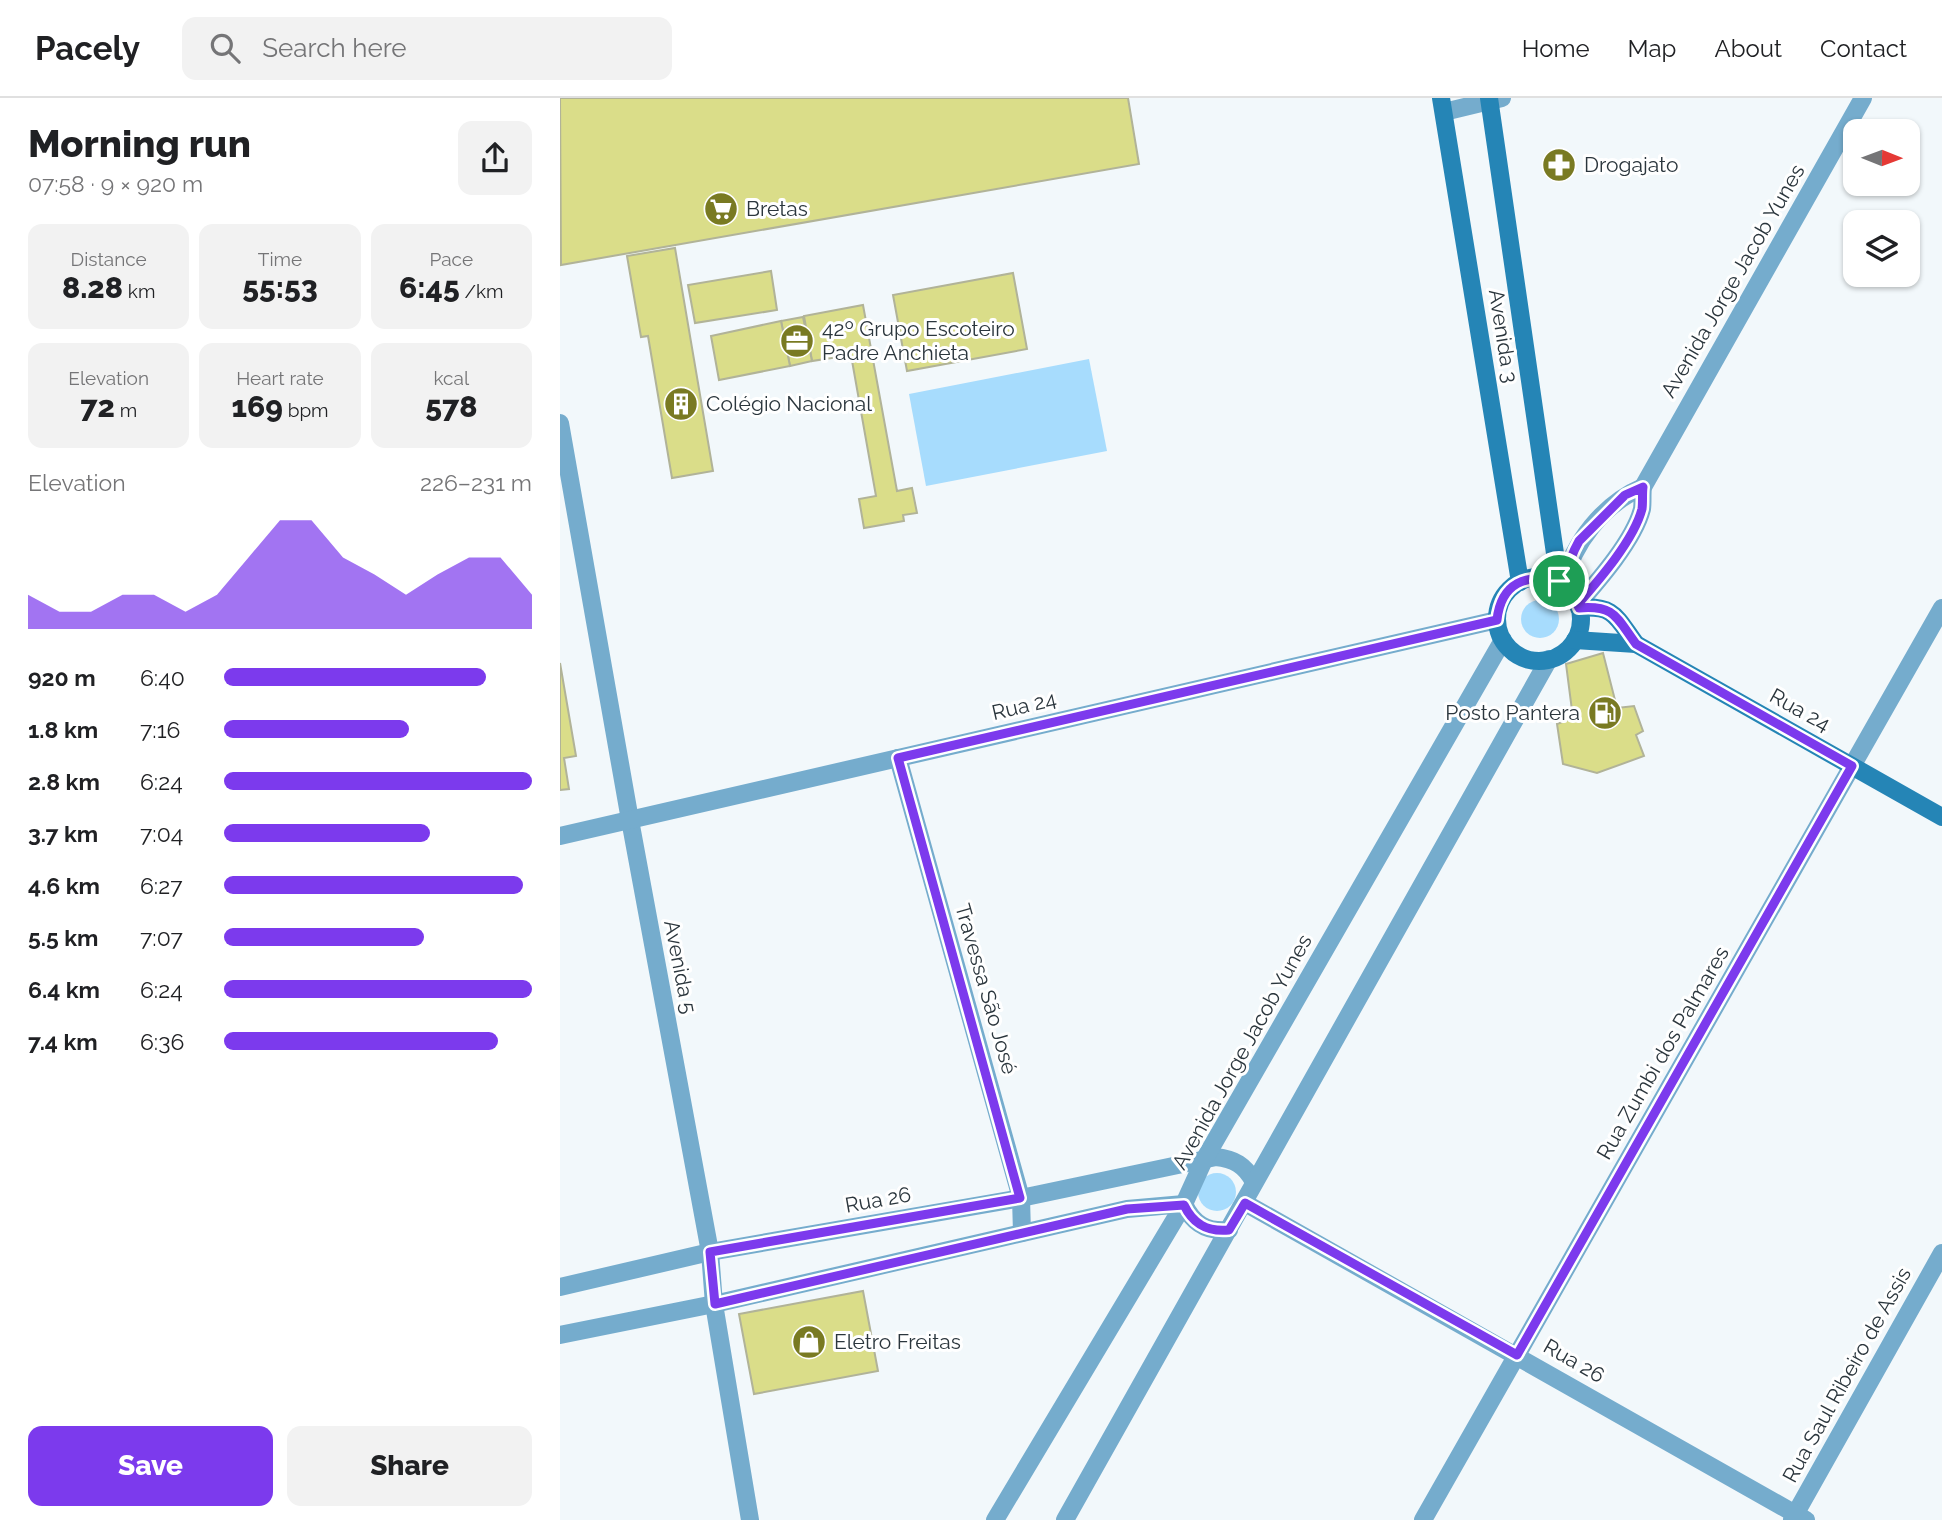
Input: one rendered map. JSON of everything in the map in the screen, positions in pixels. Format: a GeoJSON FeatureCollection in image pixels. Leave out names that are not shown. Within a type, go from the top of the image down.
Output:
{"type":"FeatureCollection","features":[{"type":"Feature","properties":{"kind":"main road","name":"Avenida 3"},"geometry":{"type":"LineString","coordinates":[[1494,99],[1561,582]]}},
{"type":"Feature","properties":{"kind":"main road","name":"Avenida 3"},"geometry":{"type":"LineString","coordinates":[[1442,105],[1520,582]]}},
{"type":"Feature","properties":{"kind":"main road"},"geometry":{"type":"LineString","coordinates":[[1541,577],[1561,582],[1578,606],[1580,628],[1575,640],[1568,649],[1549,659],[1538,660],[1518,655],[1503,640],[1497,620],[1503,598],[1510,588],[1530,578],[1541,577]]}},
{"type":"Feature","properties":{"kind":"main road","name":"Rua 24"},"geometry":{"type":"LineString","coordinates":[[1578,606],[1598,606],[1607,610],[1636,644],[1942,817]]}},
{"type":"Feature","properties":{"kind":"main road","name":"Rua 24"},"geometry":{"type":"LineString","coordinates":[[1575,640],[1636,644]]}},
{"type":"Feature","properties":{"kind":"street","name":"Avenida Jorge Jacob Yunes"},"geometry":{"type":"LineString","coordinates":[[1578,606],[1624,544],[1642,509],[1643,487],[1863,98]]}},
{"type":"Feature","properties":{"kind":"street"},"geometry":{"type":"LineString","coordinates":[[1442,105],[1494,99]]}},
{"type":"Feature","properties":{"kind":"street","name":"Avenida 5"},"geometry":{"type":"LineString","coordinates":[[560,423],[710,1252],[715,1304],[750,1520]]}},
{"type":"Feature","properties":{"kind":"street","name":"Avenida Jorge Jacob Yunes"},"geometry":{"type":"LineString","coordinates":[[1561,582],[1579,541],[1625,495],[1643,487]]}},
{"type":"Feature","properties":{"kind":"street","name":"Rua Zumbi dos Palmares"},"geometry":{"type":"LineString","coordinates":[[1423,1520],[1942,608]]}},
{"type":"Feature","properties":{"kind":"street","name":"Rua 24"},"geometry":{"type":"LineString","coordinates":[[560,836],[1497,620]]}},
{"type":"Feature","properties":{"kind":"street","name":"Avenida Jorge Jacob Yunes"},"geometry":{"type":"LineString","coordinates":[[995,1520],[1184,1205],[1204,1160],[1503,640]]}},
{"type":"Feature","properties":{"kind":"street"},"geometry":{"type":"LineString","coordinates":[[1065,1520],[1549,659]]}},
{"type":"Feature","properties":{"kind":"street","name":"Travessa São José"},"geometry":{"type":"LineString","coordinates":[[898,758],[1020,1198],[1022,1233]]}},
{"type":"Feature","properties":{"kind":"street"},"geometry":{"type":"LineString","coordinates":[[1204,1160],[1228,1158],[1248,1171],[1254,1182]]}},
{"type":"Feature","properties":{"kind":"street","name":"Rua 26"},"geometry":{"type":"LineString","coordinates":[[560,1287],[710,1252],[1020,1198],[1204,1160]]}},
{"type":"Feature","properties":{"kind":"street","name":"Rua 26"},"geometry":{"type":"LineString","coordinates":[[1245,1203],[1517,1355],[1798,1518]]}},
{"type":"Feature","properties":{"kind":"street"},"geometry":{"type":"LineString","coordinates":[[560,1335],[715,1304],[1127,1209],[1184,1205],[1197,1223],[1217,1231],[1229,1230]]}},
{"type":"Feature","properties":{"kind":"street","name":"Rua Saul Ribeiro de Assis"},"geometry":{"type":"LineString","coordinates":[[1798,1518],[1942,1253]]}},
{"type":"Feature","properties":{"kind":"shaded area"},"geometry":{"type":"Polygon","coordinates":[[[1089,359],[1107,451],[926,486],[909,394],[1089,359]]]}},
{"type":"Feature","properties":{"kind":"shaded area"},"geometry":{"type":"Polygon","coordinates":[[[1540,600],[1554,605],[1559,619],[1554,633],[1540,638],[1526,633],[1521,619],[1526,605],[1540,600]]]}},
{"type":"Feature","properties":{"kind":"shaded area"},"geometry":{"type":"Polygon","coordinates":[[[1217,1173],[1230,1179],[1236,1192],[1230,1205],[1217,1211],[1204,1205],[1198,1192],[1204,1179],[1217,1173]]]}},
{"type":"Feature","properties":{"kind":"building","name":"Bretas"},"geometry":{"type":"Polygon","coordinates":[[[560,98],[1128,98],[1139,164],[561,265],[560,98]]]}},
{"type":"Feature","properties":{"kind":"building","name":"Colégio Nacional"},"geometry":{"type":"Polygon","coordinates":[[[675,248],[713,471],[672,478],[648,336],[641,337],[627,256],[675,248]]]}},
{"type":"Feature","properties":{"kind":"building"},"geometry":{"type":"Polygon","coordinates":[[[771,271],[777,310],[695,323],[688,285],[771,271]]]}},
{"type":"Feature","properties":{"kind":"building"},"geometry":{"type":"Polygon","coordinates":[[[1013,273],[1027,349],[907,371],[893,295],[1013,273]]]}},
{"type":"Feature","properties":{"kind":"building"},"geometry":{"type":"Polygon","coordinates":[[[863,305],[897,491],[912,488],[917,513],[903,515],[904,521],[864,528],[859,499],[876,496],[851,355],[812,361],[804,316],[863,305]]]}},
{"type":"Feature","properties":{"kind":"building","name":"42º Grupo Escoteiro Padre Anchieta"},"geometry":{"type":"Polygon","coordinates":[[[803,317],[812,361],[790,366],[781,321],[803,317]]]}},
{"type":"Feature","properties":{"kind":"building"},"geometry":{"type":"Polygon","coordinates":[[[781,321],[790,366],[719,380],[711,336],[781,321]]]}},
{"type":"Feature","properties":{"kind":"building","name":"Posto Pantera"},"geometry":{"type":"Polygon","coordinates":[[[1603,653],[1617,708],[1634,706],[1643,731],[1636,735],[1644,756],[1597,773],[1563,764],[1557,724],[1573,718],[1566,664],[1603,653]]]}},
{"type":"Feature","properties":{"kind":"building"},"geometry":{"type":"Polygon","coordinates":[[[560,663],[576,756],[564,758],[569,789],[560,790],[560,663]]]}},
{"type":"Feature","properties":{"kind":"building","name":"Eletro Freitas"},"geometry":{"type":"Polygon","coordinates":[[[863,1291],[878,1371],[754,1394],[739,1314],[863,1291]]]}},
{"type":"Feature","properties":{"kind":"place","name":"Drogajato"},"geometry":{"type":"Point","coordinates":[1559,165]}},
{"type":"Feature","properties":{"kind":"place","name":"Bretas"},"geometry":{"type":"Point","coordinates":[721,209]}},
{"type":"Feature","properties":{"kind":"place","name":"42º Grupo Escoteiro Padre Anchieta"},"geometry":{"type":"Point","coordinates":[797,341]}},
{"type":"Feature","properties":{"kind":"place","name":"Colégio Nacional"},"geometry":{"type":"Point","coordinates":[681,404]}},
{"type":"Feature","properties":{"kind":"place","name":"Posto Pantera"},"geometry":{"type":"Point","coordinates":[1605,713]}},
{"type":"Feature","properties":{"kind":"place","name":"Eletro Freitas"},"geometry":{"type":"Point","coordinates":[809,1342]}},
{"type":"Feature","properties":{"kind":"route"},"geometry":{"type":"LineString","coordinates":[[1559,581],[1541,577],[1530,578],[1510,588],[1503,598],[1497,620],[898,758],[1020,1198],[710,1252],[715,1304],[1127,1209],[1184,1205],[1197,1223],[1217,1231],[1229,1230],[1245,1203],[1517,1355],[1852,766],[1636,644],[1607,610],[1598,606],[1579,608],[1574,596],[1563,584],[1568,563],[1579,541],[1625,495],[1643,487],[1642,509],[1624,544],[1578,604],[1574,596],[1569,589],[1563,584],[1559,581]]}}]}
